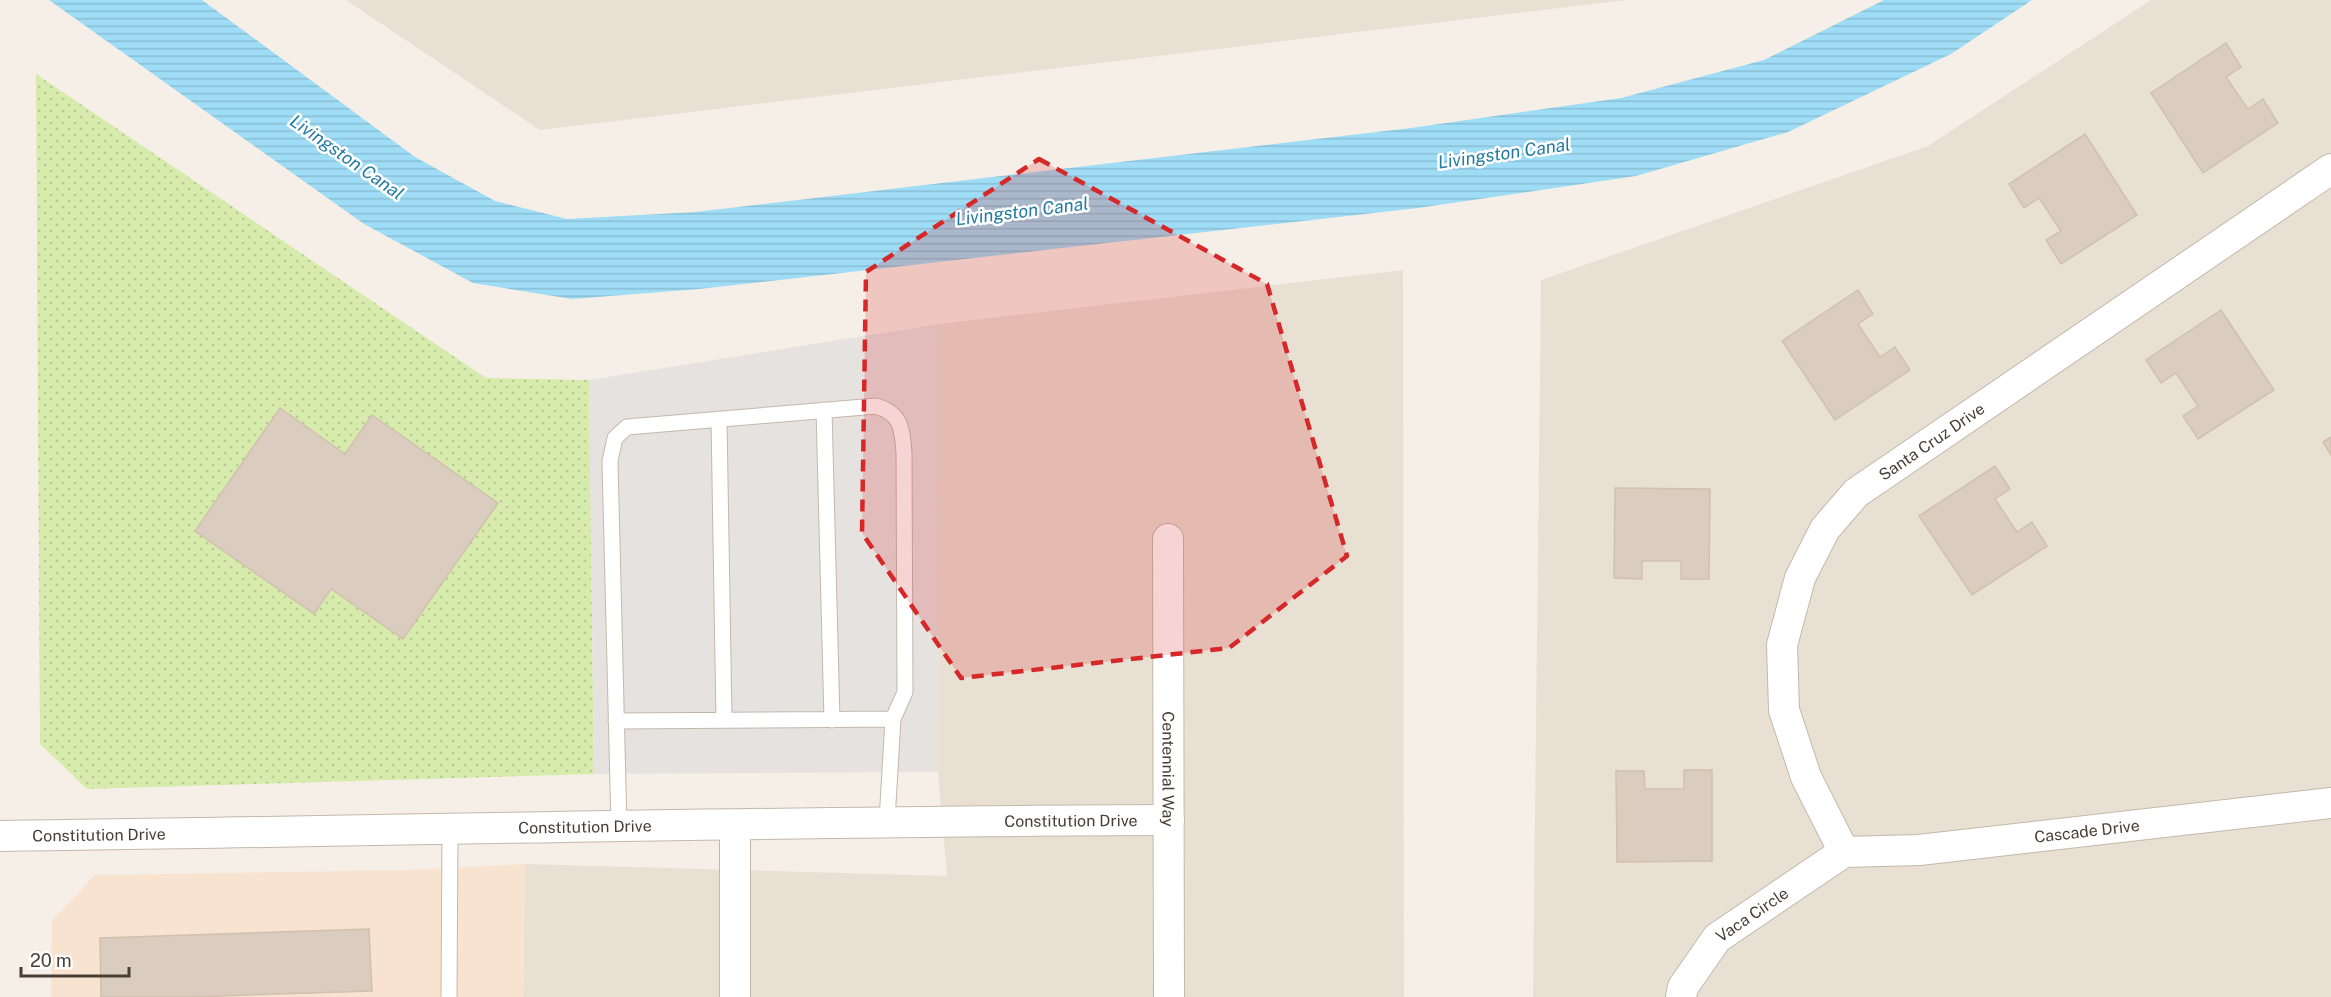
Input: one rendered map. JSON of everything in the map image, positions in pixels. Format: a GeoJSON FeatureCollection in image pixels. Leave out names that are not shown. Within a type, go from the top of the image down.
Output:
{"type":"FeatureCollection","features":[{"type":"Feature","properties":{"kind":"street","name":"Santa Cruz Drive"},"geometry":{"type":"LineString","coordinates":[[1845,852],[1806,777],[1784,710],[1782,645],[1800,578],[1825,529],[1856,493],[2331,169]]}},
{"type":"Feature","properties":{"kind":"street","name":"Centennial Way"},"geometry":{"type":"LineString","coordinates":[[1168,538],[1169,997]]}},
{"type":"Feature","properties":{"kind":"street","name":"Cascade Drive"},"geometry":{"type":"LineString","coordinates":[[1845,852],[1919,850],[2331,803]]}},
{"type":"Feature","properties":{"kind":"street","name":"Constitution Drive"},"geometry":{"type":"LineString","coordinates":[[0,836],[735,826],[888,821],[1169,820]]}},
{"type":"Feature","properties":{"kind":"street"},"geometry":{"type":"LineString","coordinates":[[735,826],[735,997]]}},
{"type":"Feature","properties":{"kind":"street","name":"Vaca Circle"},"geometry":{"type":"LineString","coordinates":[[1680,997],[1683,987],[1717,938],[1845,852]]}},
{"type":"Feature","properties":{"kind":"lane"},"geometry":{"type":"LineString","coordinates":[[618,827],[610,461],[615,438],[627,427],[876,406],[889,410],[902,426],[905,692],[893,719],[888,821]]}},
{"type":"Feature","properties":{"kind":"lane"},"geometry":{"type":"LineString","coordinates":[[824,410],[832,720]]}},
{"type":"Feature","properties":{"kind":"lane"},"geometry":{"type":"LineString","coordinates":[[719,419],[724,720]]}},
{"type":"Feature","properties":{"kind":"lane"},"geometry":{"type":"LineString","coordinates":[[615,721],[893,719]]}},
{"type":"Feature","properties":{"kind":"lane"},"geometry":{"type":"LineString","coordinates":[[449,997],[450,830]]}},
{"type":"Feature","properties":{"kind":"highlighted area"},"geometry":{"type":"Polygon","coordinates":[[[1039,159],[1267,284],[1347,556],[1229,648],[961,678],[862,533],[866,272],[1039,159]]]}},
{"type":"Feature","properties":{"kind":"shaded area"},"geometry":{"type":"Polygon","coordinates":[[[346,0],[1626,0],[540,130],[346,0]]]}},
{"type":"Feature","properties":{"kind":"shaded area"},"geometry":{"type":"Polygon","coordinates":[[[2151,0],[2331,0],[2331,997],[1533,997],[1541,280],[1928,146],[2151,0]]]}},
{"type":"Feature","properties":{"kind":"shaded area"},"geometry":{"type":"Polygon","coordinates":[[[1403,270],[1404,997],[523,997],[525,864],[947,876],[938,772],[939,324],[1403,270]]]}},
{"type":"Feature","properties":{"kind":"shaded area"},"geometry":{"type":"Polygon","coordinates":[[[939,324],[938,772],[594,774],[589,380],[939,324]]]}},
{"type":"Feature","properties":{"kind":"shaded area"},"geometry":{"type":"Polygon","coordinates":[[[525,864],[523,997],[51,997],[52,921],[95,875],[410,870],[525,864]]]}},
{"type":"Feature","properties":{"kind":"green space"},"geometry":{"type":"Polygon","coordinates":[[[36,74],[486,378],[589,380],[594,774],[87,789],[40,744],[36,74]]]}},
{"type":"Feature","properties":{"kind":"water","name":"Livingston Canal"},"geometry":{"type":"Polygon","coordinates":[[[49,0],[202,0],[415,157],[495,201],[567,219],[695,212],[1411,128],[1621,98],[1764,60],[1884,0],[2032,0],[1951,54],[1788,132],[1636,176],[1418,208],[699,289],[572,299],[473,283],[364,224],[49,0]]]}},
{"type":"Feature","properties":{"kind":"building"},"geometry":{"type":"Polygon","coordinates":[[[2226,43],[2241,67],[2226,77],[2248,109],[2263,99],[2278,123],[2203,173],[2151,93],[2226,43]]]}},
{"type":"Feature","properties":{"kind":"building"},"geometry":{"type":"Polygon","coordinates":[[[2085,134],[2137,215],[2061,264],[2046,240],[2061,231],[2039,198],[2024,208],[2009,184],[2085,134]]]}},
{"type":"Feature","properties":{"kind":"building"},"geometry":{"type":"Polygon","coordinates":[[[1858,290],[1873,314],[1858,324],[1880,357],[1895,347],[1910,370],[1835,420],[1782,341],[1858,290]]]}},
{"type":"Feature","properties":{"kind":"building"},"geometry":{"type":"Polygon","coordinates":[[[2221,310],[2274,390],[2198,439],[2183,416],[2198,406],[2176,373],[2161,383],[2146,360],[2221,310]]]}},
{"type":"Feature","properties":{"kind":"building"},"geometry":{"type":"Polygon","coordinates":[[[280,408],[345,454],[372,415],[498,503],[403,639],[331,589],[314,614],[195,531],[280,408]]]}},
{"type":"Feature","properties":{"kind":"building"},"geometry":{"type":"Polygon","coordinates":[[[2331,437],[2331,455],[2323,442],[2331,437]]]}},
{"type":"Feature","properties":{"kind":"building"},"geometry":{"type":"Polygon","coordinates":[[[1995,466],[2010,489],[1995,499],[2017,532],[2032,522],[2047,546],[1972,595],[1919,516],[1995,466]]]}},
{"type":"Feature","properties":{"kind":"building"},"geometry":{"type":"Polygon","coordinates":[[[1615,488],[1710,489],[1709,579],[1681,579],[1681,561],[1642,561],[1642,579],[1614,578],[1615,488]]]}},
{"type":"Feature","properties":{"kind":"building"},"geometry":{"type":"Polygon","coordinates":[[[1684,770],[1712,770],[1712,861],[1617,862],[1616,771],[1644,771],[1645,789],[1684,789],[1684,770]]]}},
{"type":"Feature","properties":{"kind":"building"},"geometry":{"type":"Polygon","coordinates":[[[369,929],[372,991],[189,997],[101,997],[100,938],[369,929]]]}}]}
